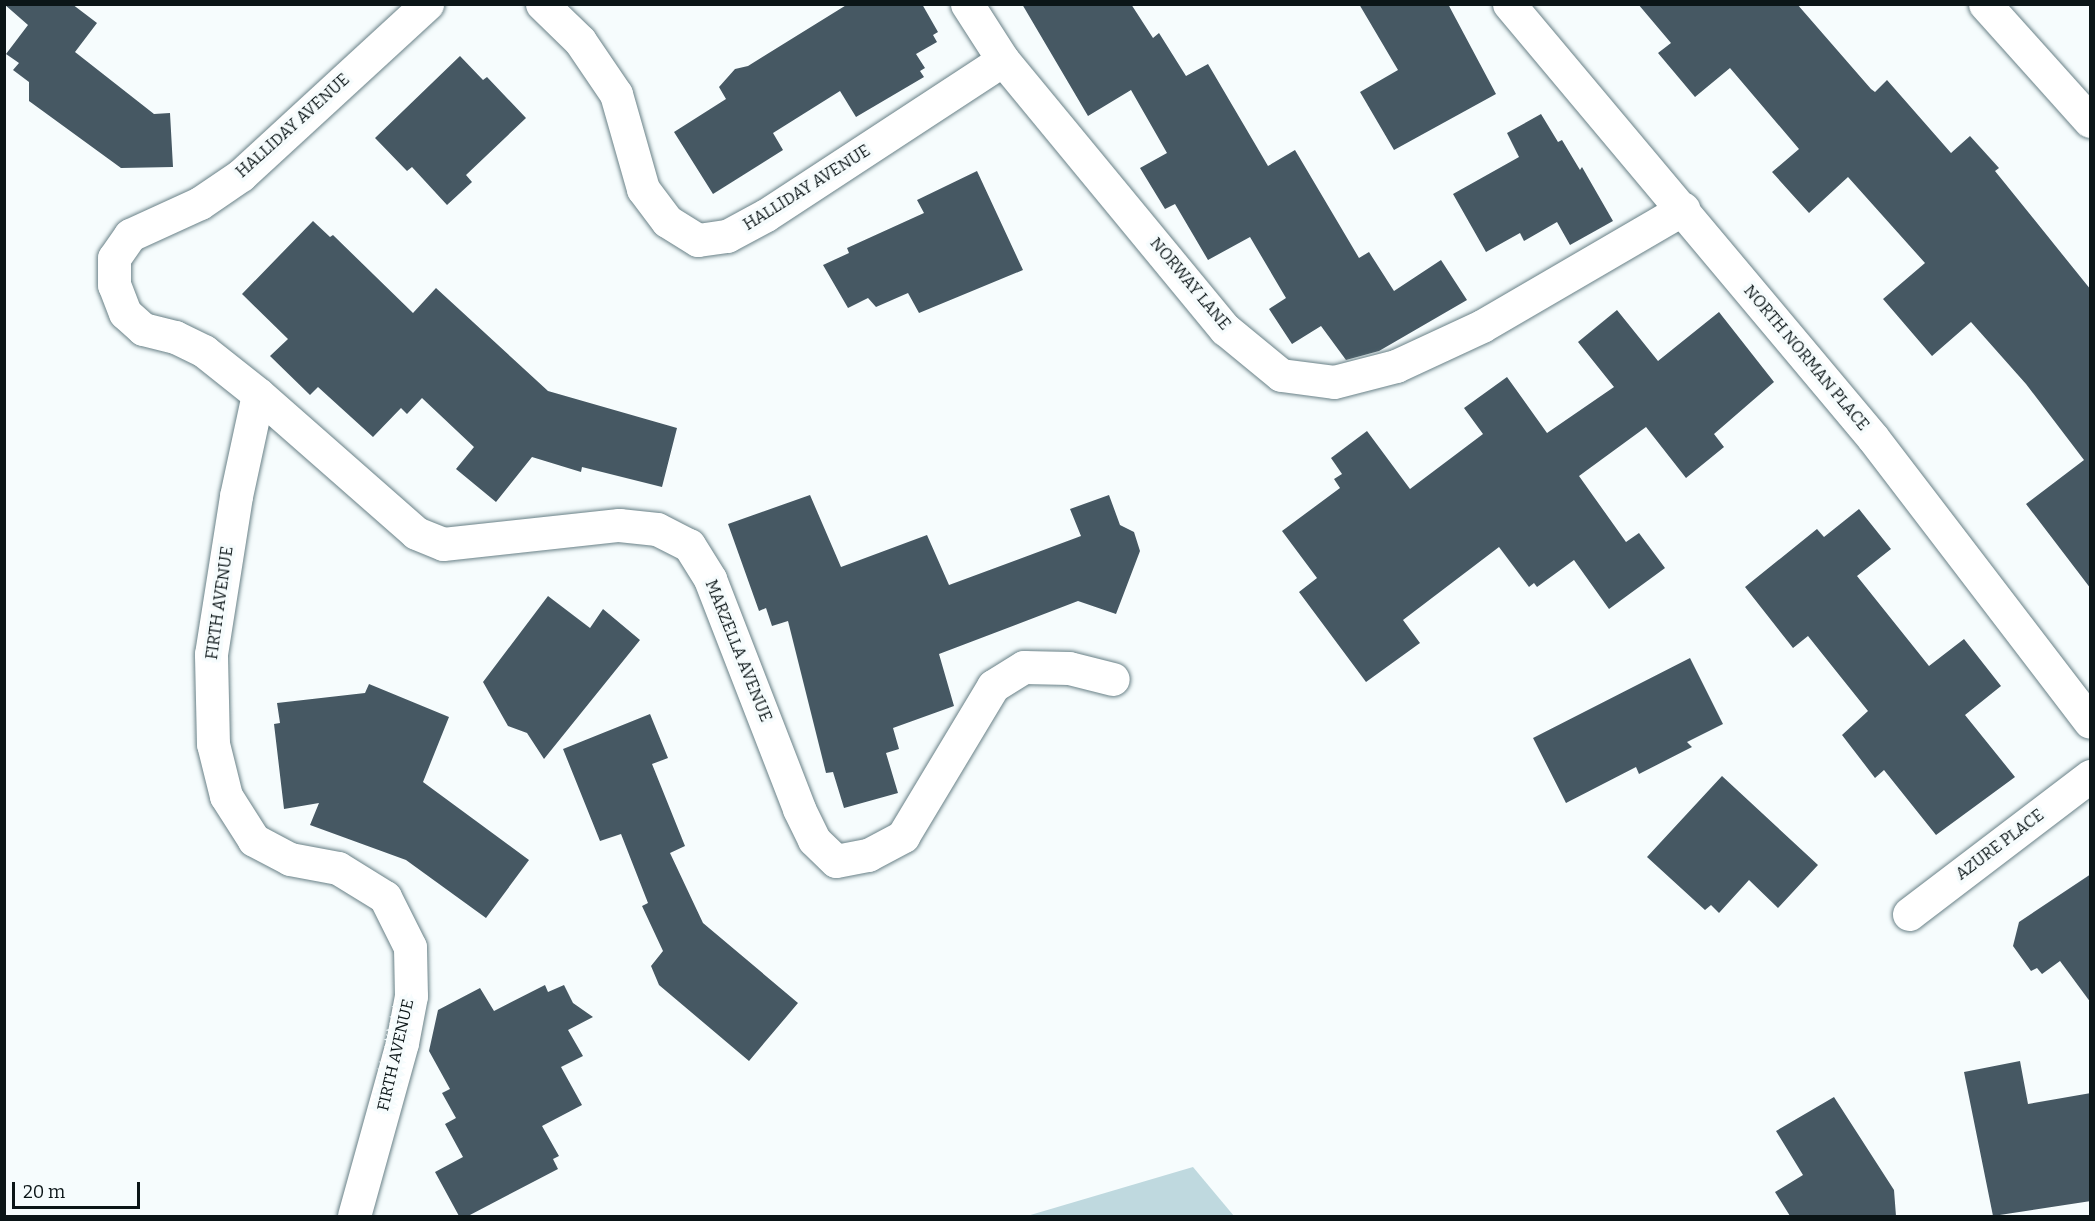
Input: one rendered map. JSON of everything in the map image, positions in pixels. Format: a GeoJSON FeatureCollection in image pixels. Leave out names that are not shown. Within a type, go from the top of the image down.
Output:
{"type":"FeatureCollection","features":[{"type":"Feature","properties":{"kind":"street","name":"HALLIDAY AVENUE"},"geometry":{"type":"LineString","coordinates":[[258,394],[204,351],[175,336],[143,329],[124,314],[114,285],[114,258],[130,235],[200,203],[241,175],[427,4]]}},
{"type":"Feature","properties":{"kind":"street","name":"HALLIDAY AVENUE"},"geometry":{"type":"LineString","coordinates":[[542,4],[580,40],[616,94],[643,189],[667,221],[698,240],[727,236],[766,215],[1003,60]]}},
{"type":"Feature","properties":{"kind":"street","name":"NORWAY LANE"},"geometry":{"type":"LineString","coordinates":[[967,4],[1003,60],[1225,328],[1281,375],[1334,382],[1396,366],[1482,326],[1683,209]]}},
{"type":"Feature","properties":{"kind":"street","name":"NORTH NORMAN PLACE"},"geometry":{"type":"LineString","coordinates":[[1509,4],[1873,438],[2091,722]]}},
{"type":"Feature","properties":{"kind":"street"},"geometry":{"type":"LineString","coordinates":[[1985,4],[2055,77],[2091,121]]}},
{"type":"Feature","properties":{"kind":"street","name":"MARZELLA AVENUE"},"geometry":{"type":"LineString","coordinates":[[258,394],[416,533],[443,544],[619,525],[657,529],[689,545],[710,579],[809,830],[836,861],[868,855],[903,836],[993,686],[1024,667],[1068,668],[1113,679]]}},
{"type":"Feature","properties":{"kind":"street","name":"FIRTH AVENUE"},"geometry":{"type":"LineString","coordinates":[[258,394],[236,496],[211,654],[213,744],[226,796],[254,840],[290,859],[338,868],[385,897],[410,947],[411,996],[402,1043],[354,1216]]}},
{"type":"Feature","properties":{"kind":"street","name":"AZURE PLACE"},"geometry":{"type":"LineString","coordinates":[[1909,914],[2091,776]]}},
{"type":"Feature","properties":{"kind":"shaded area"},"geometry":{"type":"Polygon","coordinates":[[[1193,1167],[1234,1216],[1027,1216],[1193,1167]]]}},
{"type":"Feature","properties":{"kind":"building"},"geometry":{"type":"Polygon","coordinates":[[[4,4],[72,4],[97,23],[75,52],[154,114],[170,113],[173,167],[121,168],[29,101],[29,82],[13,70],[19,63],[6,54],[28,25],[4,4]]]}},
{"type":"Feature","properties":{"kind":"building"},"geometry":{"type":"Polygon","coordinates":[[[848,4],[922,4],[938,32],[933,35],[937,42],[916,54],[925,68],[920,71],[924,77],[856,117],[840,91],[773,133],[783,150],[713,194],[674,132],[726,99],[719,87],[735,69],[748,66],[848,4]]]}},
{"type":"Feature","properties":{"kind":"building"},"geometry":{"type":"Polygon","coordinates":[[[1022,4],[1131,4],[1153,38],[1159,33],[1186,76],[1208,64],[1268,166],[1295,150],[1359,258],[1369,252],[1394,291],[1441,260],[1467,300],[1379,351],[1346,360],[1321,326],[1292,344],[1269,309],[1286,298],[1250,237],[1208,260],[1175,204],[1165,209],[1140,168],[1167,153],[1131,90],[1088,116],[1022,4]]]}},
{"type":"Feature","properties":{"kind":"building"},"geometry":{"type":"Polygon","coordinates":[[[1359,4],[1448,4],[1496,94],[1394,150],[1360,92],[1398,70],[1359,4]]]}},
{"type":"Feature","properties":{"kind":"building"},"geometry":{"type":"Polygon","coordinates":[[[1638,4],[1797,4],[1871,89],[1875,92],[1887,80],[1951,153],[1970,136],[1999,168],[1995,171],[2091,290],[2091,589],[2026,504],[2084,460],[2026,384],[1971,322],[1932,356],[1883,299],[1925,263],[1848,177],[1809,213],[1772,172],[1799,149],[1730,68],[1695,97],[1658,53],[1671,43],[1638,4]]]}},
{"type":"Feature","properties":{"kind":"building"},"geometry":{"type":"Polygon","coordinates":[[[460,56],[483,80],[487,77],[526,118],[466,175],[472,182],[447,205],[412,167],[407,171],[375,138],[460,56]]]}},
{"type":"Feature","properties":{"kind":"building"},"geometry":{"type":"Polygon","coordinates":[[[1541,114],[1558,142],[1562,140],[1580,170],[1582,167],[1613,221],[1570,245],[1557,222],[1524,241],[1520,233],[1486,252],[1453,194],[1519,157],[1507,133],[1541,114]]]}},
{"type":"Feature","properties":{"kind":"building"},"geometry":{"type":"Polygon","coordinates":[[[977,171],[1023,270],[919,313],[908,293],[876,307],[868,298],[848,308],[823,265],[849,253],[847,248],[924,213],[917,200],[977,171]]]}},
{"type":"Feature","properties":{"kind":"building"},"geometry":{"type":"Polygon","coordinates":[[[313,221],[330,237],[333,235],[413,313],[436,288],[548,391],[677,428],[662,487],[582,467],[581,472],[532,457],[496,502],[456,469],[474,447],[422,398],[407,414],[401,408],[373,437],[318,387],[310,395],[270,356],[288,339],[242,294],[313,221]]]}},
{"type":"Feature","properties":{"kind":"building"},"geometry":{"type":"Polygon","coordinates":[[[1617,310],[1658,361],[1719,312],[1774,382],[1714,434],[1724,447],[1686,478],[1646,427],[1579,476],[1626,542],[1639,533],[1665,568],[1609,609],[1574,560],[1537,587],[1534,583],[1529,587],[1499,547],[1403,620],[1420,643],[1366,682],[1299,592],[1317,578],[1282,531],[1340,488],[1334,479],[1342,474],[1331,458],[1367,431],[1410,489],[1483,434],[1464,408],[1507,377],[1547,433],[1614,387],[1578,342],[1617,310]]]}},
{"type":"Feature","properties":{"kind":"building"},"geometry":{"type":"Polygon","coordinates":[[[810,495],[841,567],[927,535],[949,585],[1081,536],[1070,509],[1109,495],[1120,525],[1134,532],[1140,551],[1116,614],[1078,601],[939,654],[954,706],[893,728],[899,749],[886,753],[898,793],[844,808],[833,772],[826,773],[788,621],[772,626],[766,608],[759,611],[728,524],[810,495]]]}},
{"type":"Feature","properties":{"kind":"building"},"geometry":{"type":"Polygon","coordinates":[[[1859,509],[1891,549],[1857,576],[1929,666],[1964,639],[2001,686],[1965,715],[2015,777],[1936,835],[1884,770],[1875,778],[1842,735],[1868,711],[1808,636],[1793,648],[1745,587],[1817,529],[1824,537],[1859,509]]]}},
{"type":"Feature","properties":{"kind":"building"},"geometry":{"type":"Polygon","coordinates":[[[548,596],[590,628],[603,609],[640,640],[544,759],[527,733],[508,726],[483,682],[548,596]]]}},
{"type":"Feature","properties":{"kind":"building"},"geometry":{"type":"Polygon","coordinates":[[[1690,658],[1723,724],[1687,742],[1692,747],[1639,774],[1636,767],[1566,803],[1533,738],[1690,658]]]}},
{"type":"Feature","properties":{"kind":"building"},"geometry":{"type":"Polygon","coordinates":[[[369,684],[449,717],[423,782],[529,860],[486,918],[406,860],[310,825],[319,803],[284,809],[274,724],[280,723],[277,703],[365,693],[369,684]]]}},
{"type":"Feature","properties":{"kind":"building"},"geometry":{"type":"Polygon","coordinates":[[[650,714],[668,758],[652,764],[685,846],[670,853],[703,923],[798,1003],[749,1061],[659,985],[651,966],[663,951],[642,906],[648,903],[621,834],[600,841],[563,749],[650,714]]]}},
{"type":"Feature","properties":{"kind":"building"},"geometry":{"type":"Polygon","coordinates":[[[1722,776],[1818,865],[1778,908],[1749,880],[1719,913],[1711,905],[1705,910],[1647,857],[1722,776]]]}},
{"type":"Feature","properties":{"kind":"building"},"geometry":{"type":"Polygon","coordinates":[[[2091,874],[2091,1003],[2060,961],[2042,974],[2037,968],[2031,971],[2013,946],[2019,922],[2091,874]]]}},
{"type":"Feature","properties":{"kind":"building"},"geometry":{"type":"Polygon","coordinates":[[[545,985],[548,992],[564,985],[573,1003],[593,1017],[568,1030],[583,1056],[561,1067],[582,1105],[542,1126],[559,1156],[553,1159],[558,1169],[468,1216],[459,1216],[435,1172],[463,1157],[445,1124],[456,1118],[442,1093],[450,1089],[429,1051],[438,1010],[480,988],[494,1011],[545,985]]]}},
{"type":"Feature","properties":{"kind":"building"},"geometry":{"type":"Polygon","coordinates":[[[2020,1061],[2028,1104],[2091,1093],[2091,1201],[1993,1216],[1964,1072],[2020,1061]]]}},
{"type":"Feature","properties":{"kind":"building"},"geometry":{"type":"Polygon","coordinates":[[[1834,1097],[1894,1190],[1896,1216],[1790,1216],[1775,1192],[1803,1175],[1776,1131],[1834,1097]]]}}]}
